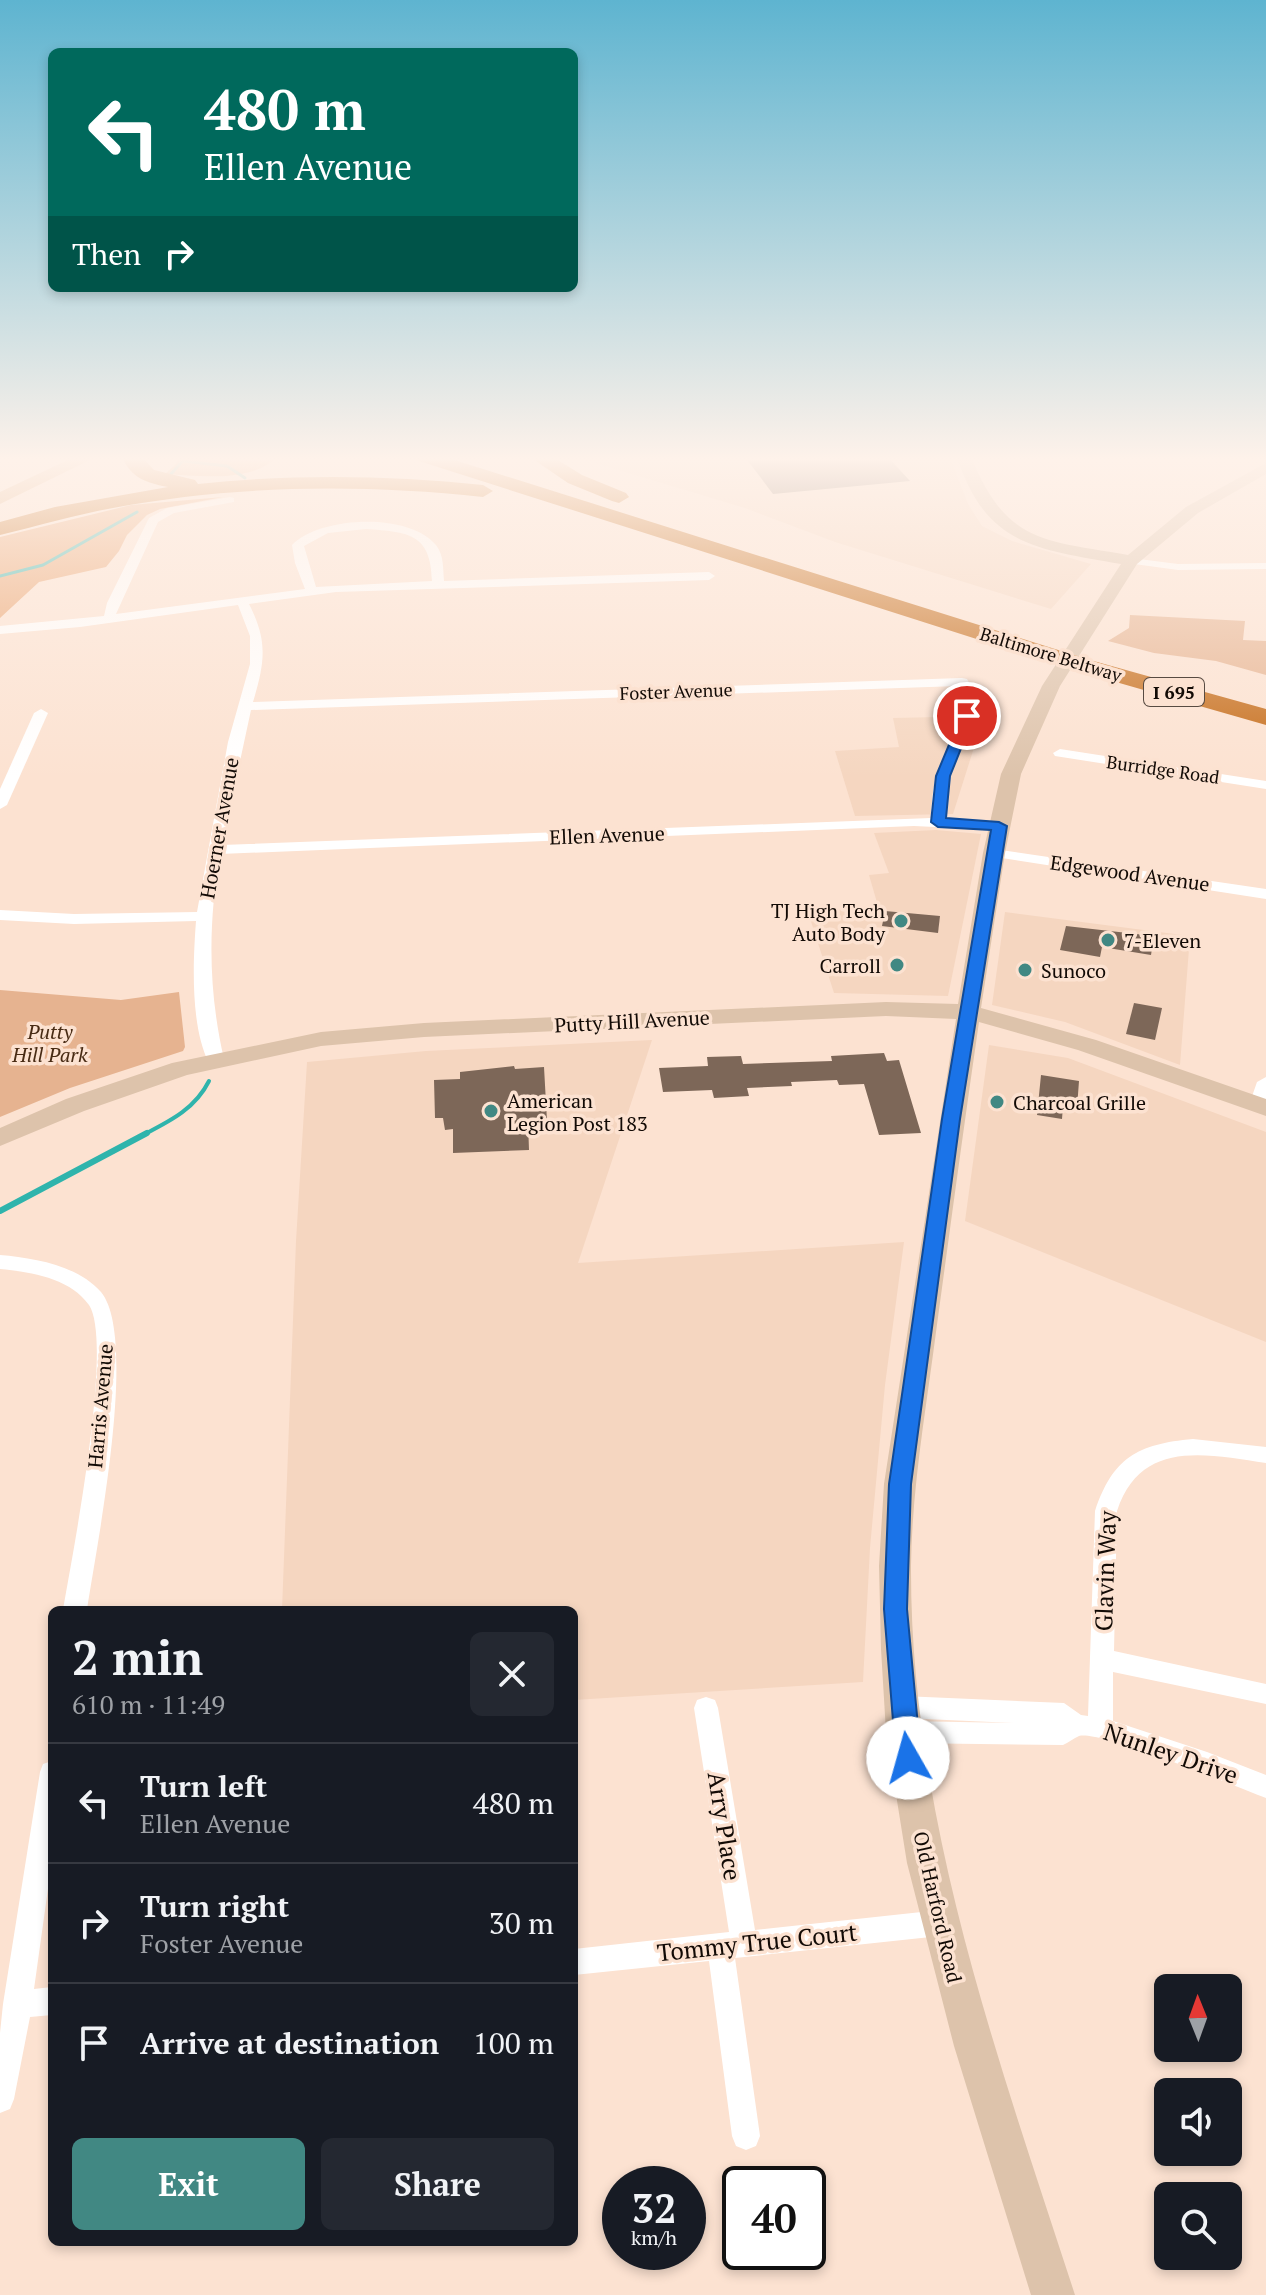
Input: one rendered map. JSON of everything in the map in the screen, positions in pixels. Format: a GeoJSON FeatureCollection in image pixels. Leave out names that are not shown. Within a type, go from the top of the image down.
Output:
{"type":"FeatureCollection","features":[{"type":"Feature","properties":{"kind":"highway","name":"Baltimore Beltway"},"geometry":{"type":"LineString","coordinates":[[783,564],[1082,665],[1266,717]]}},
{"type":"Feature","properties":{"kind":"highway","name":"Baltimore Beltway"},"geometry":{"type":"LineString","coordinates":[[802,564],[1266,700]]}},
{"type":"Feature","properties":{"kind":"street"},"geometry":{"type":"LineString","coordinates":[[109,619],[113,603],[132,564]]}},
{"type":"Feature","properties":{"kind":"street"},"geometry":{"type":"LineString","coordinates":[[301,564],[312,591]]}},
{"type":"Feature","properties":{"kind":"street"},"geometry":{"type":"LineString","coordinates":[[437,564],[438,584]]}},
{"type":"Feature","properties":{"kind":"street","name":"Old Harford Road"},"geometry":{"type":"LineString","coordinates":[[1053,2295],[974,2046],[940,1923],[919,1825],[903,1720],[895,1566],[900,1484],[968,1012],[994,853],[1011,774],[1051,686],[1129,564]]}},
{"type":"Feature","properties":{"kind":"street"},"geometry":{"type":"LineString","coordinates":[[1155,564],[1178,567],[1266,566]]}},
{"type":"Feature","properties":{"kind":"street"},"geometry":{"type":"LineString","coordinates":[[0,630],[109,619],[312,591],[709,576]]}},
{"type":"Feature","properties":{"kind":"street","name":"Hoerner Avenue"},"geometry":{"type":"LineString","coordinates":[[215,1059],[200,986],[204,916],[243,706],[258,654],[254,629],[242,602]]}},
{"type":"Feature","properties":{"kind":"street","name":"Foster Avenue"},"geometry":{"type":"LineString","coordinates":[[243,706],[962,682],[969,692],[967,716],[943,776],[938,822]]}},
{"type":"Feature","properties":{"kind":"street"},"geometry":{"type":"LineString","coordinates":[[0,805],[41,713]]}},
{"type":"Feature","properties":{"kind":"street","name":"Burridge Road"},"geometry":{"type":"LineString","coordinates":[[1060,753],[1266,785]]}},
{"type":"Feature","properties":{"kind":"street","name":"Ellen Avenue"},"geometry":{"type":"LineString","coordinates":[[215,850],[938,822],[999,826]]}},
{"type":"Feature","properties":{"kind":"street","name":"Edgewood Avenue"},"geometry":{"type":"LineString","coordinates":[[994,853],[1266,894]]}},
{"type":"Feature","properties":{"kind":"street"},"geometry":{"type":"LineString","coordinates":[[0,915],[74,919],[204,916]]}},
{"type":"Feature","properties":{"kind":"street","name":"Putty Hill Avenue"},"geometry":{"type":"LineString","coordinates":[[0,1138],[104,1093],[215,1059],[321,1039],[381,1033],[886,1009],[968,1012],[1068,1038],[1263,1098]]}},
{"type":"Feature","properties":{"kind":"street","name":"Harris Avenue"},"geometry":{"type":"LineString","coordinates":[[5,1262],[44,1270],[79,1286],[93,1297],[103,1311],[107,1325],[107,1385],[76,1606]]}},
{"type":"Feature","properties":{"kind":"street","name":"Glavin Way"},"geometry":{"type":"LineString","coordinates":[[1102,1728],[1106,1511],[1113,1483],[1141,1458],[1174,1448],[1196,1447],[1266,1455]]}},
{"type":"Feature","properties":{"kind":"street"},"geometry":{"type":"LineString","coordinates":[[1102,1659],[1266,1694]]}},
{"type":"Feature","properties":{"kind":"street","name":"Arry Place"},"geometry":{"type":"LineString","coordinates":[[706,1708],[732,1945],[746,2136]]}},
{"type":"Feature","properties":{"kind":"street","name":"Nunley Drive"},"geometry":{"type":"LineString","coordinates":[[903,1720],[1063,1734],[1075,1725],[1102,1728],[1207,1763],[1266,1787]]}},
{"type":"Feature","properties":{"kind":"street"},"geometry":{"type":"LineString","coordinates":[[0,2099],[12,2046],[48,1799]]}},
{"type":"Feature","properties":{"kind":"street","name":"Tommy True Court"},"geometry":{"type":"LineString","coordinates":[[578,1962],[940,1923]]}},
{"type":"Feature","properties":{"kind":"street"},"geometry":{"type":"LineString","coordinates":[[17,2004],[48,2001]]}},
{"type":"Feature","properties":{"kind":"shaded area"},"geometry":{"type":"Polygon","coordinates":[[[0,564],[108,564],[39,582],[0,618],[0,564]]]}},
{"type":"Feature","properties":{"kind":"shaded area"},"geometry":{"type":"Polygon","coordinates":[[[906,564],[1091,564],[1051,609],[906,564]]]}},
{"type":"Feature","properties":{"kind":"shaded area"},"geometry":{"type":"Polygon","coordinates":[[[984,716],[953,814],[855,816],[835,751],[899,747],[893,718],[984,716]]]}},
{"type":"Feature","properties":{"kind":"shaded area"},"geometry":{"type":"Polygon","coordinates":[[[936,830],[981,834],[948,996],[834,993],[808,912],[878,906],[869,875],[889,873],[874,833],[936,830]]]}},
{"type":"Feature","properties":{"kind":"shaded area"},"geometry":{"type":"Polygon","coordinates":[[[1005,912],[1190,936],[1180,1065],[1065,1022],[992,1005],[1005,912]]]}},
{"type":"Feature","properties":{"kind":"shaded area"},"geometry":{"type":"Polygon","coordinates":[[[652,1040],[578,1263],[904,1242],[885,1385],[870,1548],[863,1682],[578,1700],[578,1606],[282,1606],[296,1241],[307,1062],[426,1051],[652,1040]]]}},
{"type":"Feature","properties":{"kind":"shaded area"},"geometry":{"type":"Polygon","coordinates":[[[989,1045],[1068,1058],[1266,1132],[1266,1342],[965,1221],[989,1045]]]}},
{"type":"Feature","properties":{"kind":"green space"},"geometry":{"type":"Polygon","coordinates":[[[1130,615],[1245,621],[1243,640],[1266,641],[1266,675],[1216,661],[1154,653],[1108,641],[1129,628],[1130,615]]]}},
{"type":"Feature","properties":{"kind":"green space","name":"Putty Hill Park"},"geometry":{"type":"Polygon","coordinates":[[[0,990],[121,1000],[179,992],[185,1047],[183,1051],[70,1088],[0,1117],[0,990]]]}},
{"type":"Feature","properties":{"kind":"building","name":"TJ High Tech Auto Body"},"geometry":{"type":"Polygon","coordinates":[[[885,911],[940,916],[938,933],[882,926],[885,911]]]}},
{"type":"Feature","properties":{"kind":"building","name":"7-Eleven"},"geometry":{"type":"Polygon","coordinates":[[[1066,926],[1154,936],[1151,955],[1102,947],[1100,957],[1060,950],[1066,926]]]}},
{"type":"Feature","properties":{"kind":"building"},"geometry":{"type":"Polygon","coordinates":[[[1134,1003],[1162,1008],[1155,1040],[1126,1034],[1134,1003]]]}},
{"type":"Feature","properties":{"kind":"building"},"geometry":{"type":"Polygon","coordinates":[[[884,1053],[887,1061],[899,1060],[921,1133],[879,1135],[864,1084],[839,1085],[837,1080],[791,1082],[792,1086],[747,1088],[749,1096],[714,1098],[712,1090],[663,1092],[659,1068],[708,1066],[707,1057],[741,1056],[743,1064],[832,1061],[831,1056],[884,1053]]]}},
{"type":"Feature","properties":{"kind":"building","name":"American Legion Post 183"},"geometry":{"type":"Polygon","coordinates":[[[514,1066],[515,1069],[544,1067],[547,1121],[528,1122],[529,1150],[453,1153],[453,1129],[445,1130],[443,1118],[435,1118],[434,1080],[460,1079],[460,1072],[514,1066]]]}},
{"type":"Feature","properties":{"kind":"building"},"geometry":{"type":"Polygon","coordinates":[[[1041,1075],[1079,1081],[1077,1108],[1063,1106],[1062,1119],[1037,1115],[1041,1075]]]}},
{"type":"Feature","properties":{"kind":"waterway"},"geometry":{"type":"LineString","coordinates":[[0,576],[45,564]]}},
{"type":"Feature","properties":{"kind":"waterway"},"geometry":{"type":"LineString","coordinates":[[143,1135],[189,1107],[209,1081]]}},
{"type":"Feature","properties":{"kind":"waterway"},"geometry":{"type":"LineString","coordinates":[[0,1211],[147,1133]]}},
{"type":"Feature","properties":{"kind":"place","name":"TJ High Tech Auto Body"},"geometry":{"type":"Point","coordinates":[901,921]}},
{"type":"Feature","properties":{"kind":"place","name":"7-Eleven"},"geometry":{"type":"Point","coordinates":[1108,940]}},
{"type":"Feature","properties":{"kind":"place","name":"Carroll"},"geometry":{"type":"Point","coordinates":[897,965]}},
{"type":"Feature","properties":{"kind":"place","name":"Sunoco"},"geometry":{"type":"Point","coordinates":[1025,970]}},
{"type":"Feature","properties":{"kind":"place","name":"Charcoal Grille"},"geometry":{"type":"Point","coordinates":[997,1102]}},
{"type":"Feature","properties":{"kind":"place","name":"American Legion Post 183"},"geometry":{"type":"Point","coordinates":[491,1111]}},
{"type":"Feature","properties":{"kind":"route"},"geometry":{"type":"LineString","coordinates":[[908,1758],[895,1609],[900,1484],[951,1119],[999,826],[938,822],[943,776],[967,716]]}}]}
